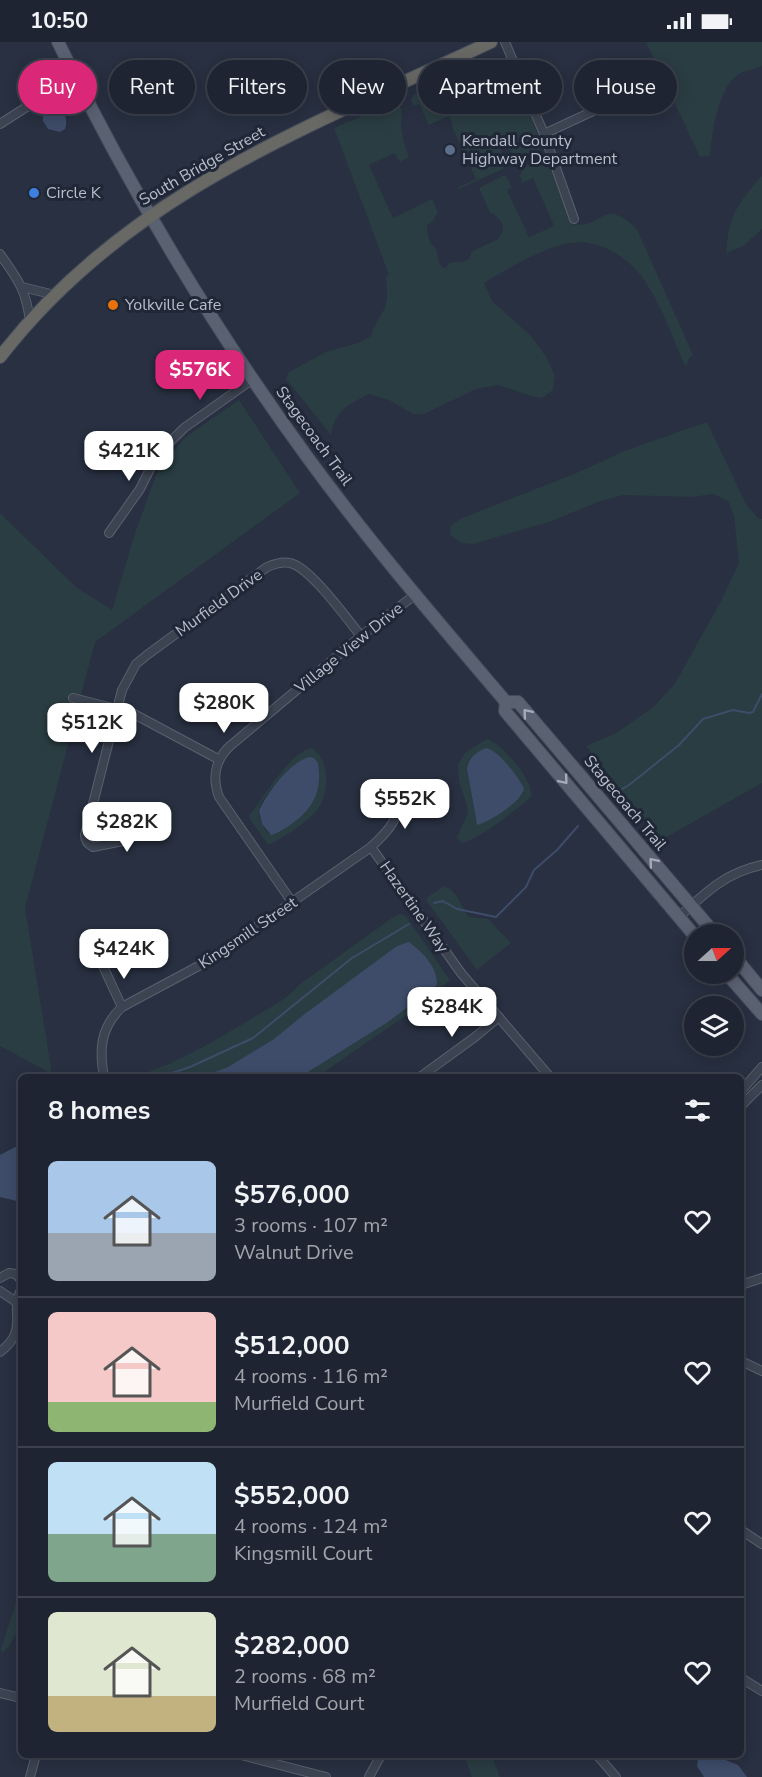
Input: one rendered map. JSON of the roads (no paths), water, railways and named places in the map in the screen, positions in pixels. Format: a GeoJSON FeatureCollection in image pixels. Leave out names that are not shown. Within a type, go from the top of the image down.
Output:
{"type":"FeatureCollection","features":[{"type":"Feature","properties":{"kind":"highway","name":"South Bridge Street"},"geometry":{"type":"LineString","coordinates":[[0,357],[55,295],[104,250],[150,215],[260,149],[491,42]]}},
{"type":"Feature","properties":{"kind":"main road","name":"Stagecoach Trail"},"geometry":{"type":"LineString","coordinates":[[58,42],[67,60]]}},
{"type":"Feature","properties":{"kind":"main road","name":"Stagecoach Trail"},"geometry":{"type":"LineString","coordinates":[[96,114],[150,215],[210,314],[309,459],[365,532],[506,702],[505,711],[685,924]]}},
{"type":"Feature","properties":{"kind":"main road","name":"Stagecoach Trail"},"geometry":{"type":"LineString","coordinates":[[506,702],[518,702],[706,924]]}},
{"type":"Feature","properties":{"kind":"main road"},"geometry":{"type":"LineString","coordinates":[[744,968],[762,990]]}},
{"type":"Feature","properties":{"kind":"main road"},"geometry":{"type":"LineString","coordinates":[[736,984],[762,1014]]}},
{"type":"Feature","properties":{"kind":"street"},"geometry":{"type":"LineString","coordinates":[[506,42],[544,134],[574,219]]}},
{"type":"Feature","properties":{"kind":"street"},"geometry":{"type":"LineString","coordinates":[[0,124],[18,112]]}},
{"type":"Feature","properties":{"kind":"street"},"geometry":{"type":"LineString","coordinates":[[544,134],[587,114]]}},
{"type":"Feature","properties":{"kind":"street"},"geometry":{"type":"LineString","coordinates":[[0,254],[26,295],[30,322]]}},
{"type":"Feature","properties":{"kind":"street"},"geometry":{"type":"LineString","coordinates":[[22,287],[55,295]]}},
{"type":"Feature","properties":{"kind":"street"},"geometry":{"type":"LineString","coordinates":[[109,533],[140,489],[153,463],[168,444],[184,428],[253,379]]}},
{"type":"Feature","properties":{"kind":"street","name":"Murfield Drive"},"geometry":{"type":"LineString","coordinates":[[117,708],[127,678],[136,664],[267,567],[277,563],[288,562],[308,573],[361,636]]}},
{"type":"Feature","properties":{"kind":"street","name":"Village View Drive"},"geometry":{"type":"LineString","coordinates":[[218,759],[230,746],[361,636],[416,594]]}},
{"type":"Feature","properties":{"kind":"street"},"geometry":{"type":"LineString","coordinates":[[73,698],[132,713],[218,759],[215,778],[219,797],[292,902]]}},
{"type":"Feature","properties":{"kind":"street"},"geometry":{"type":"LineString","coordinates":[[92,807],[132,818],[135,827],[132,837],[128,840],[93,847],[85,841],[85,835],[92,807],[117,708]]}},
{"type":"Feature","properties":{"kind":"street","name":"Kingsmill Street"},"geometry":{"type":"LineString","coordinates":[[103,1074],[100,1056],[101,1041],[107,1026],[122,1008],[200,966],[371,847],[386,834],[395,821],[404,792]]}},
{"type":"Feature","properties":{"kind":"street","name":"Hazertine Way"},"geometry":{"type":"LineString","coordinates":[[371,847],[455,964],[547,1074]]}},
{"type":"Feature","properties":{"kind":"street"},"geometry":{"type":"LineString","coordinates":[[679,917],[726,878],[741,870],[762,865]]}},
{"type":"Feature","properties":{"kind":"street"},"geometry":{"type":"LineString","coordinates":[[102,964],[122,1008]]}},
{"type":"Feature","properties":{"kind":"street"},"geometry":{"type":"LineString","coordinates":[[424,1074],[499,1017]]}},
{"type":"Feature","properties":{"kind":"street"},"geometry":{"type":"LineString","coordinates":[[744,1088],[762,1067]]}},
{"type":"Feature","properties":{"kind":"street"},"geometry":{"type":"LineString","coordinates":[[744,1103],[762,1085]]}},
{"type":"Feature","properties":{"kind":"street"},"geometry":{"type":"LineString","coordinates":[[0,1278],[9,1273],[18,1276]]}},
{"type":"Feature","properties":{"kind":"street"},"geometry":{"type":"LineString","coordinates":[[744,1285],[762,1278]]}},
{"type":"Feature","properties":{"kind":"street"},"geometry":{"type":"LineString","coordinates":[[0,1291],[16,1302]]}},
{"type":"Feature","properties":{"kind":"street"},"geometry":{"type":"LineString","coordinates":[[0,1352],[15,1333],[18,1297]]}},
{"type":"Feature","properties":{"kind":"street"},"geometry":{"type":"LineString","coordinates":[[744,1362],[762,1371]]}},
{"type":"Feature","properties":{"kind":"street"},"geometry":{"type":"LineString","coordinates":[[744,1532],[762,1544]]}},
{"type":"Feature","properties":{"kind":"street"},"geometry":{"type":"LineString","coordinates":[[744,1680],[762,1691]]}},
{"type":"Feature","properties":{"kind":"street"},"geometry":{"type":"LineString","coordinates":[[0,1693],[18,1697]]}},
{"type":"Feature","properties":{"kind":"street"},"geometry":{"type":"LineString","coordinates":[[30,1777],[35,1758]]}},
{"type":"Feature","properties":{"kind":"street"},"geometry":{"type":"LineString","coordinates":[[253,1758],[326,1777]]}},
{"type":"Feature","properties":{"kind":"street"},"geometry":{"type":"LineString","coordinates":[[369,1777],[379,1758]]}},
{"type":"Feature","properties":{"kind":"street"},"geometry":{"type":"LineString","coordinates":[[599,1758],[614,1777]]}},
{"type":"Feature","properties":{"kind":"water"},"geometry":{"type":"Polygon","coordinates":[[[64,114],[65,129],[60,132],[48,129],[43,121],[43,115],[64,114]]]}},
{"type":"Feature","properties":{"kind":"water"},"geometry":{"type":"Polygon","coordinates":[[[486,748],[508,765],[524,789],[517,800],[504,811],[477,825],[467,769],[473,756],[486,748]]]}},
{"type":"Feature","properties":{"kind":"water"},"geometry":{"type":"Polygon","coordinates":[[[314,758],[318,763],[319,783],[314,800],[296,821],[271,835],[262,824],[259,811],[267,796],[286,772],[301,760],[314,758]]]}},
{"type":"Feature","properties":{"kind":"water"},"geometry":{"type":"Polygon","coordinates":[[[409,942],[420,951],[435,972],[437,985],[388,1022],[305,1074],[209,1074],[228,1067],[274,1039],[397,946],[409,942]]]}},
{"type":"Feature","properties":{"kind":"water"},"geometry":{"type":"Polygon","coordinates":[[[18,1146],[18,1201],[0,1197],[0,1155],[18,1146]]]}},
{"type":"Feature","properties":{"kind":"water"},"geometry":{"type":"Polygon","coordinates":[[[698,1758],[720,1758],[738,1765],[747,1777],[704,1777],[697,1766],[698,1758]]]}},
{"type":"Feature","properties":{"kind":"waterway"},"geometry":{"type":"LineString","coordinates":[[617,792],[679,745],[703,719],[733,710],[753,712],[762,694]]}},
{"type":"Feature","properties":{"kind":"waterway"},"geometry":{"type":"LineString","coordinates":[[434,903],[443,901],[457,909],[496,917],[526,887],[534,870],[557,850],[578,826]]}},
{"type":"Feature","properties":{"kind":"waterway"},"geometry":{"type":"LineString","coordinates":[[169,1074],[190,1067],[253,1038],[352,958],[409,924]]}},
{"type":"Feature","properties":{"kind":"place","name":"Kendall County Highway Department"},"geometry":{"type":"Point","coordinates":[450,150]}},
{"type":"Feature","properties":{"kind":"place","name":"Circle K"},"geometry":{"type":"Point","coordinates":[34,193]}},
{"type":"Feature","properties":{"kind":"place","name":"Yolkville Cafe"},"geometry":{"type":"Point","coordinates":[113,305]}}]}
